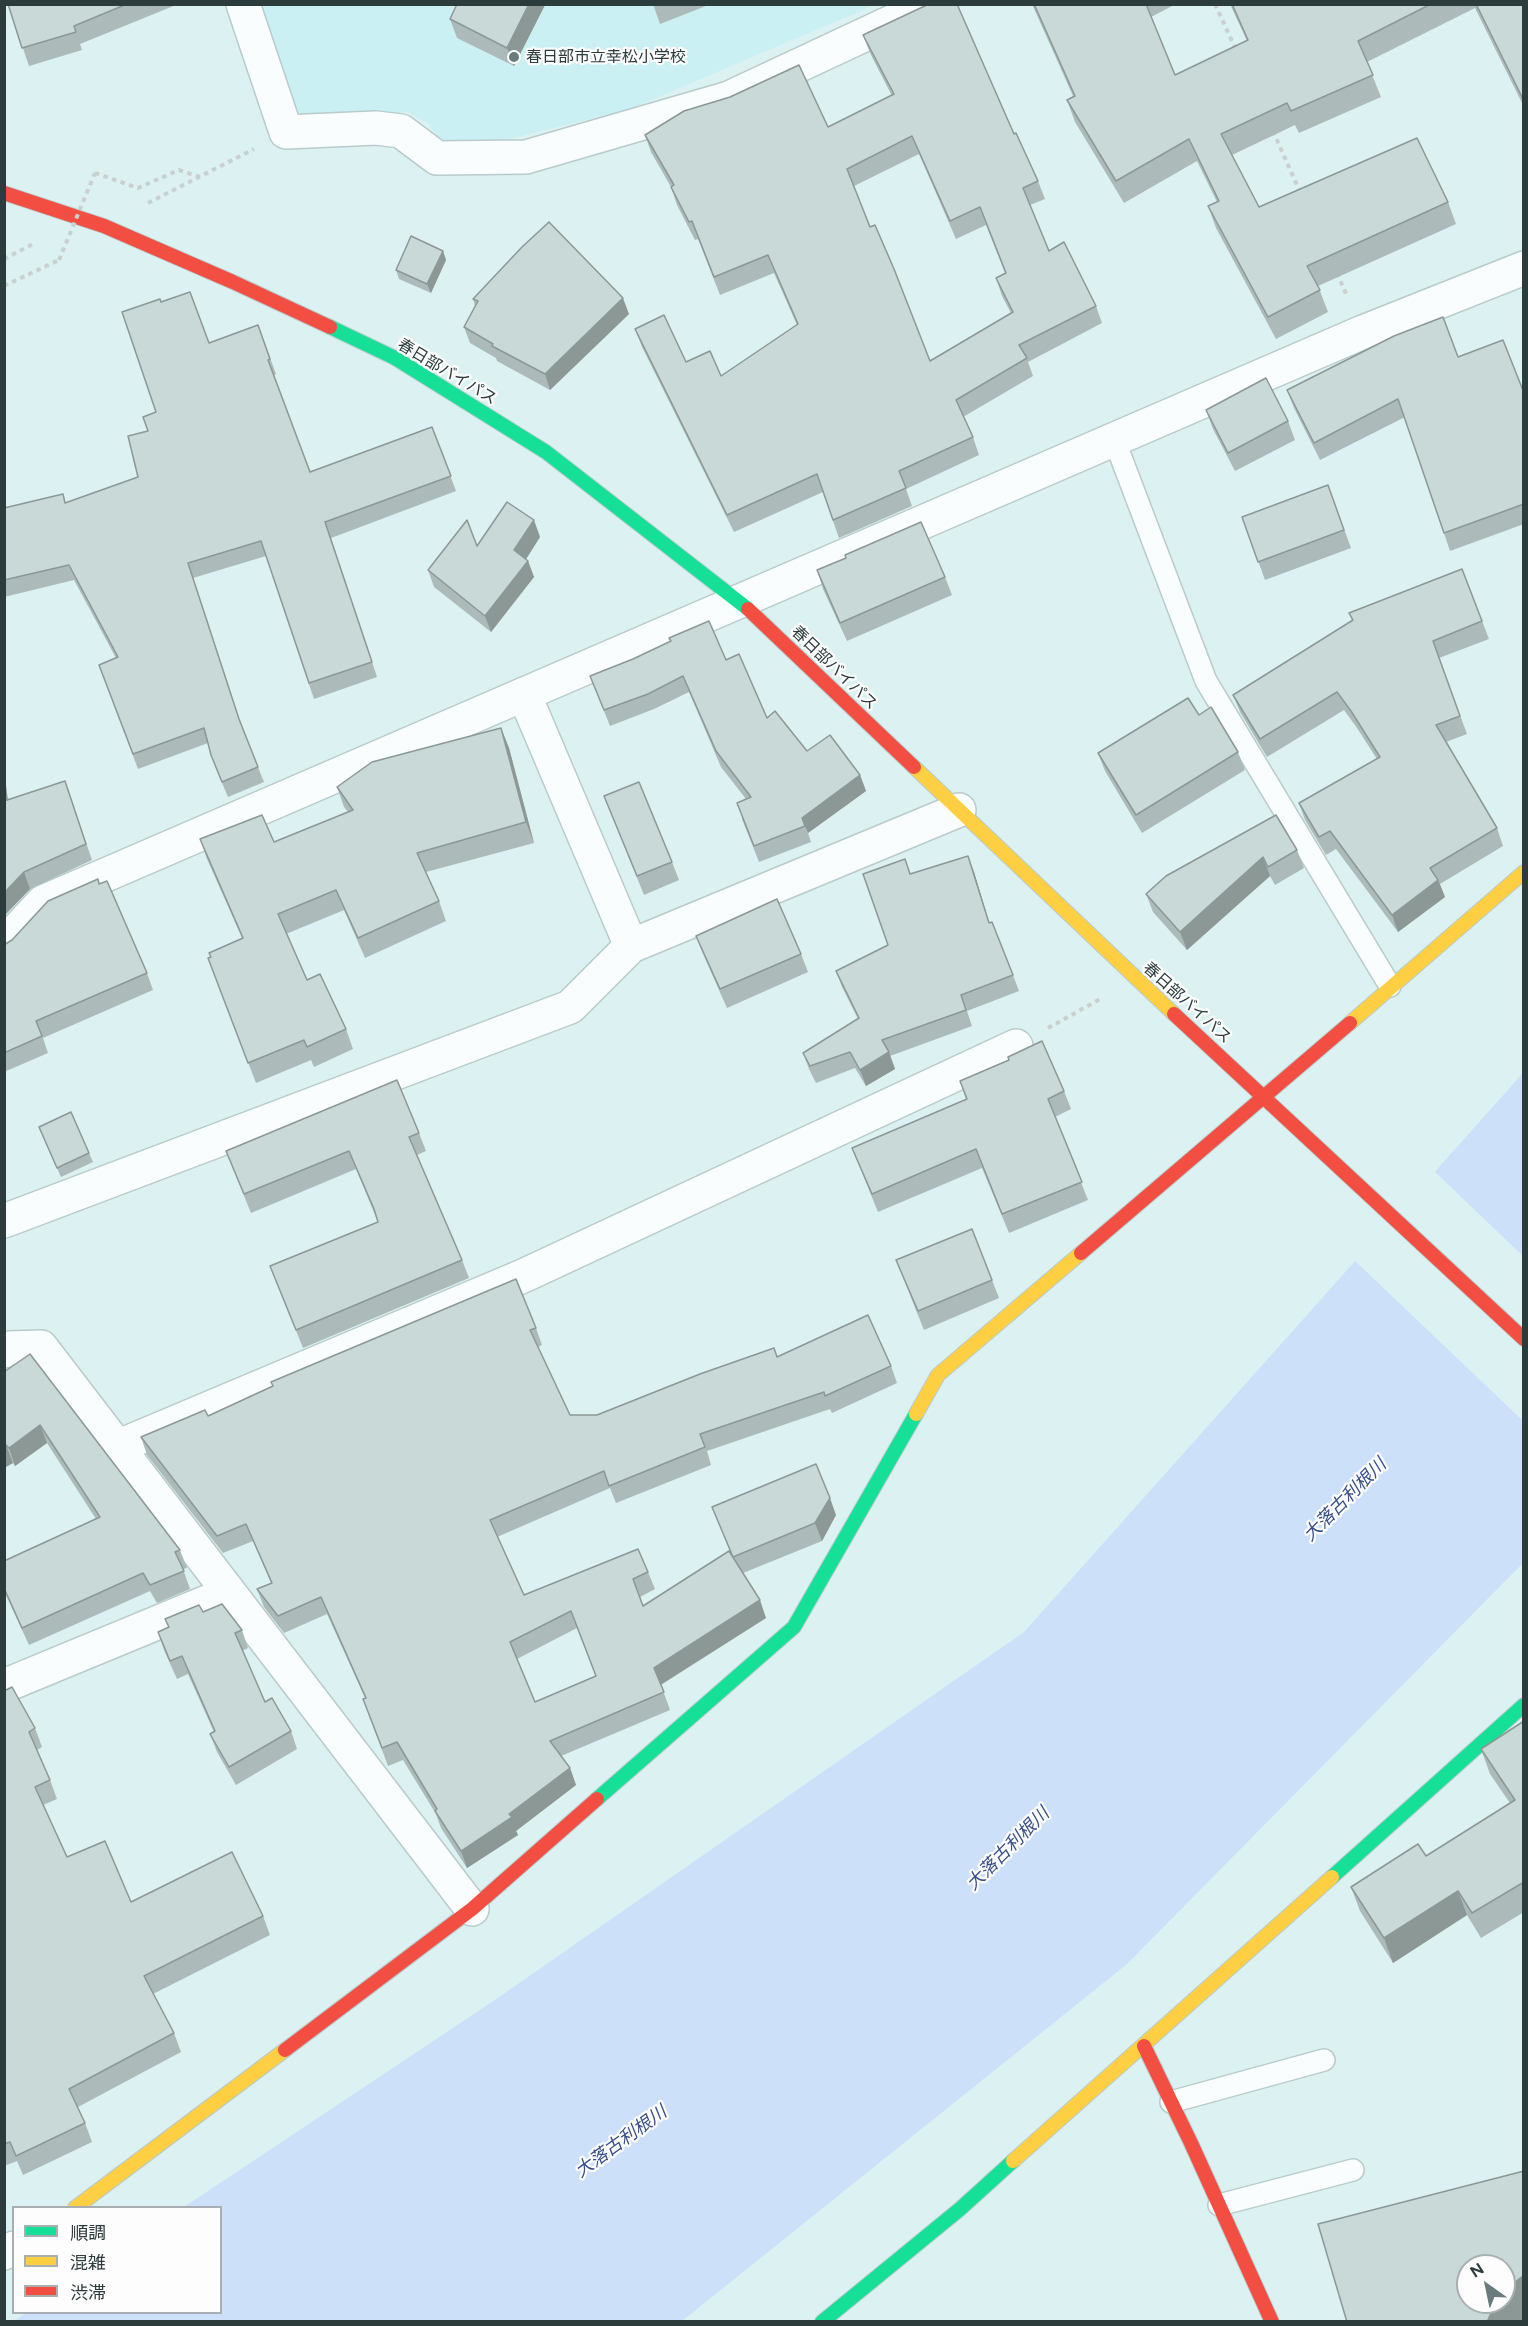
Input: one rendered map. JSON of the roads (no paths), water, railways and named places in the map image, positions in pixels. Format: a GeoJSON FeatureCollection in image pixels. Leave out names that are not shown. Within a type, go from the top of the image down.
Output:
{"type":"FeatureCollection","features":[{"type":"Feature","properties":{"kind":"main road","name":"春日部バイパス"},"geometry":{"type":"LineString","coordinates":[[4,193],[104,226],[233,282],[394,358],[546,452],[739,600],[1136,979],[1524,1339]]}},
{"type":"Feature","properties":{"kind":"main road"},"geometry":{"type":"LineString","coordinates":[[78,2206],[472,1909],[794,1627],[938,1375],[1265,1097],[1390,986],[1524,872]]}},
{"type":"Feature","properties":{"kind":"main road"},"geometry":{"type":"LineString","coordinates":[[822,2322],[960,2209],[1524,1705]]}},
{"type":"Feature","properties":{"kind":"main road"},"geometry":{"type":"LineString","coordinates":[[1144,2046],[1272,2322]]}},
{"type":"Feature","properties":{"kind":"street"},"geometry":{"type":"LineString","coordinates":[[243,4],[286,132],[376,128],[401,131],[436,158],[526,157],[729,98],[930,4]]}},
{"type":"Feature","properties":{"kind":"street"},"geometry":{"type":"LineString","coordinates":[[4,944],[43,902],[1363,332],[1524,268]]}},
{"type":"Feature","properties":{"kind":"street"},"geometry":{"type":"LineString","coordinates":[[524,694],[631,946]]}},
{"type":"Feature","properties":{"kind":"street"},"geometry":{"type":"LineString","coordinates":[[4,1221],[570,1007],[631,946],[959,810]]}},
{"type":"Feature","properties":{"kind":"street"},"geometry":{"type":"LineString","coordinates":[[117,1447],[523,1276],[1016,1046]]}},
{"type":"Feature","properties":{"kind":"street"},"geometry":{"type":"LineString","coordinates":[[6,1346],[41,1347],[472,1909]]}},
{"type":"Feature","properties":{"kind":"street"},"geometry":{"type":"LineString","coordinates":[[4,1686],[229,1593]]}},
{"type":"Feature","properties":{"kind":"lane"},"geometry":{"type":"LineString","coordinates":[[1114,439],[1206,681],[1390,986]]}},
{"type":"Feature","properties":{"kind":"lane"},"geometry":{"type":"LineString","coordinates":[[1171,2102],[1324,2060]]}},
{"type":"Feature","properties":{"kind":"lane"},"geometry":{"type":"LineString","coordinates":[[1219,2205],[1353,2170]]}},
{"type":"Feature","properties":{"kind":"water","name":"大落古利根川"},"geometry":{"type":"Polygon","coordinates":[[[1523,1073],[1523,1563],[1127,1964],[682,2321],[13,2322],[24,2314],[222,2314],[222,2206],[186,2206],[492,2002],[1024,1632],[1523,1073]]]}},
{"type":"Feature","properties":{"kind":"place","name":"春日部市立幸松小学校"},"geometry":{"type":"Point","coordinates":[514,57]}}]}
